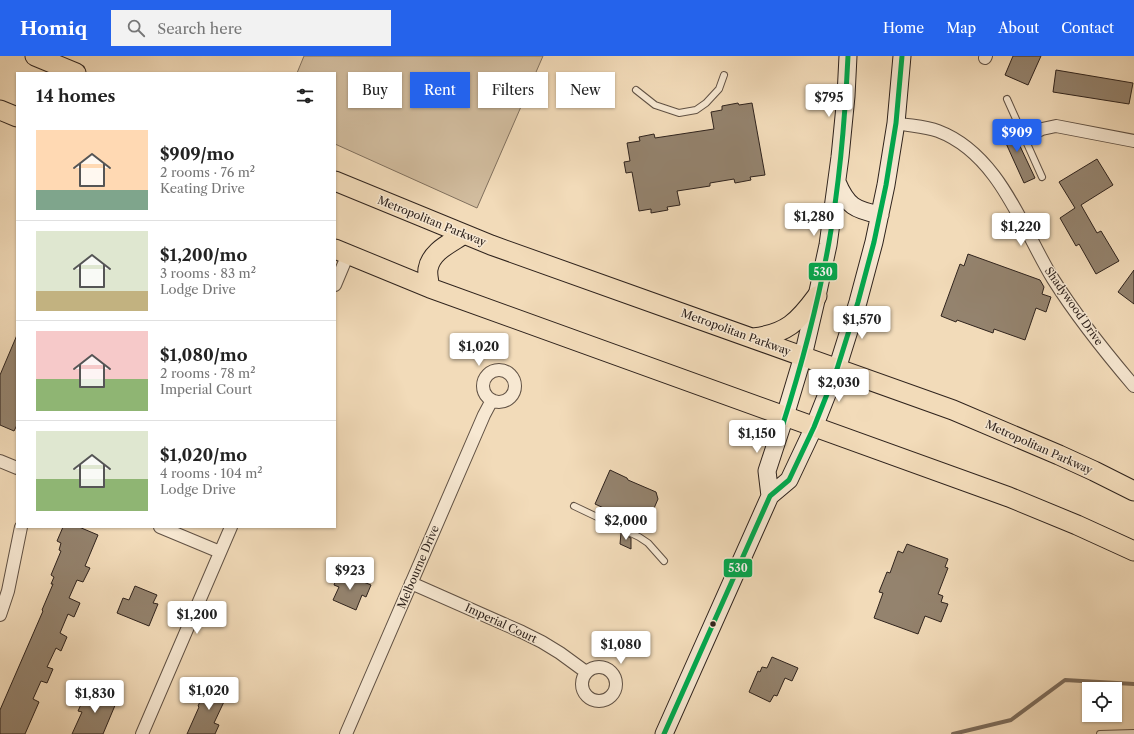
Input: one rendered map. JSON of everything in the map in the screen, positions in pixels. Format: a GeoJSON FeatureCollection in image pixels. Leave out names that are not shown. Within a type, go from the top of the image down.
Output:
{"type":"FeatureCollection","features":[{"type":"Feature","properties":{"kind":"main road"},"geometry":{"type":"LineString","coordinates":[[34,56],[74,72]]}},
{"type":"Feature","properties":{"kind":"main road"},"geometry":{"type":"LineString","coordinates":[[770,496],[767,471],[803,356],[818,296],[828,244],[837,182],[844,116],[848,56]]}},
{"type":"Feature","properties":{"kind":"main road"},"geometry":{"type":"LineString","coordinates":[[664,734],[770,496],[789,480],[814,426],[837,369],[867,270],[880,215],[896,124],[902,56]]}},
{"type":"Feature","properties":{"kind":"main road"},"geometry":{"type":"LineString","coordinates":[[0,110],[16,117]]}},
{"type":"Feature","properties":{"kind":"main road","name":"Metropolitan Parkway"},"geometry":{"type":"LineString","coordinates":[[336,181],[464,234],[953,410],[1073,461],[1134,491]]}},
{"type":"Feature","properties":{"kind":"main road"},"geometry":{"type":"LineString","coordinates":[[837,182],[842,194],[853,206],[860,210],[880,215]]}},
{"type":"Feature","properties":{"kind":"main road"},"geometry":{"type":"LineString","coordinates":[[430,288],[428,269],[430,263],[434,257],[447,245],[464,234]]}},
{"type":"Feature","properties":{"kind":"main road"},"geometry":{"type":"LineString","coordinates":[[342,252],[430,288],[1009,497],[1077,525],[1134,551]]}},
{"type":"Feature","properties":{"kind":"main road"},"geometry":{"type":"LineString","coordinates":[[753,338],[778,333],[786,328],[803,315],[818,296]]}},
{"type":"Feature","properties":{"kind":"street","name":"Shadywood Drive"},"geometry":{"type":"LineString","coordinates":[[896,124],[926,128],[944,134],[970,151],[990,170],[1006,193],[1037,251],[1068,302],[1134,386]]}},
{"type":"Feature","properties":{"kind":"street"},"geometry":{"type":"LineString","coordinates":[[1024,138],[1042,128],[1056,126],[1134,141]]}},
{"type":"Feature","properties":{"kind":"street"},"geometry":{"type":"LineString","coordinates":[[336,280],[342,252]]}},
{"type":"Feature","properties":{"kind":"street","name":"Melbourne Drive"},"geometry":{"type":"LineString","coordinates":[[346,734],[484,415],[492,400]]}},
{"type":"Feature","properties":{"kind":"street"},"geometry":{"type":"LineString","coordinates":[[0,461],[16,468]]}},
{"type":"Feature","properties":{"kind":"street"},"geometry":{"type":"LineString","coordinates":[[0,615],[8,591],[21,528]]}},
{"type":"Feature","properties":{"kind":"street"},"geometry":{"type":"LineString","coordinates":[[162,528],[220,552]]}},
{"type":"Feature","properties":{"kind":"street"},"geometry":{"type":"LineString","coordinates":[[142,734],[231,528]]}},
{"type":"Feature","properties":{"kind":"street","name":"Imperial Court"},"geometry":{"type":"LineString","coordinates":[[411,583],[529,636],[560,653],[586,672]]}},
{"type":"Feature","properties":{"kind":"lane"},"geometry":{"type":"LineString","coordinates":[[636,90],[654,105],[679,113],[696,110],[706,103],[719,89],[724,75]]}},
{"type":"Feature","properties":{"kind":"lane"},"geometry":{"type":"LineString","coordinates":[[1007,99],[1042,177]]}},
{"type":"Feature","properties":{"kind":"lane"},"geometry":{"type":"LineString","coordinates":[[574,506],[639,536],[648,543],[664,561]]}},
{"type":"Feature","properties":{"kind":"lane"},"geometry":{"type":"LineString","coordinates":[[1100,734],[1134,733]]}},
{"type":"Feature","properties":{"kind":"shaded area"},"geometry":{"type":"Polygon","coordinates":[[[304,56],[543,56],[536,72],[478,72],[478,108],[520,108],[477,208],[336,144],[336,72],[297,72],[304,56]]]}},
{"type":"Feature","properties":{"kind":"building"},"geometry":{"type":"Polygon","coordinates":[[[1013,56],[1041,56],[1028,85],[1005,75],[1013,56]]]}},
{"type":"Feature","properties":{"kind":"building"},"geometry":{"type":"Polygon","coordinates":[[[1056,70],[1133,83],[1129,104],[1053,92],[1056,70]]]}},
{"type":"Feature","properties":{"kind":"building"},"geometry":{"type":"Polygon","coordinates":[[[738,103],[739,105],[752,103],[765,175],[750,177],[751,180],[735,183],[734,179],[710,183],[710,186],[677,191],[680,205],[667,207],[668,210],[651,213],[651,209],[639,211],[632,172],[626,173],[624,162],[630,161],[627,143],[640,141],[639,137],[654,134],[655,138],[714,129],[711,112],[722,110],[722,106],[738,103]]]}},
{"type":"Feature","properties":{"kind":"building"},"geometry":{"type":"Polygon","coordinates":[[[1010,123],[1035,178],[1024,183],[999,128],[1010,123]]]}},
{"type":"Feature","properties":{"kind":"building"},"geometry":{"type":"Polygon","coordinates":[[[1097,159],[1113,185],[1081,205],[1097,233],[1101,231],[1119,261],[1096,274],[1079,244],[1076,246],[1060,218],[1075,208],[1059,182],[1097,159]]]}},
{"type":"Feature","properties":{"kind":"building"},"geometry":{"type":"Polygon","coordinates":[[[968,254],[1040,280],[1044,287],[1042,294],[1051,297],[1046,312],[1036,308],[1025,340],[994,329],[993,333],[941,316],[960,264],[964,266],[968,254]]]}},
{"type":"Feature","properties":{"kind":"building"},"geometry":{"type":"Polygon","coordinates":[[[1134,270],[1134,304],[1118,292],[1134,270]]]}},
{"type":"Feature","properties":{"kind":"building"},"geometry":{"type":"Polygon","coordinates":[[[16,337],[16,427],[14,431],[0,425],[0,375],[16,337]]]}},
{"type":"Feature","properties":{"kind":"building"},"geometry":{"type":"Polygon","coordinates":[[[610,470],[627,478],[628,480],[656,492],[658,499],[646,527],[631,520],[631,528],[621,523],[621,516],[595,504],[610,470]]]}},
{"type":"Feature","properties":{"kind":"building"},"geometry":{"type":"Polygon","coordinates":[[[63,528],[81,528],[98,535],[85,566],[90,568],[83,582],[77,580],[69,598],[80,603],[74,617],[68,614],[60,633],[67,637],[61,651],[56,648],[47,667],[53,669],[47,683],[41,681],[33,699],[39,702],[25,734],[0,734],[0,710],[43,611],[42,610],[53,584],[51,584],[54,577],[51,575],[61,551],[59,550],[61,543],[57,541],[63,528]]]}},
{"type":"Feature","properties":{"kind":"building"},"geometry":{"type":"Polygon","coordinates":[[[621,533],[631,538],[631,549],[620,544],[621,533]]]}},
{"type":"Feature","properties":{"kind":"building"},"geometry":{"type":"Polygon","coordinates":[[[907,544],[948,559],[945,567],[948,568],[938,594],[943,596],[941,602],[948,604],[941,622],[925,616],[918,634],[874,618],[883,593],[879,592],[887,572],[890,573],[898,551],[903,553],[907,544]]]}},
{"type":"Feature","properties":{"kind":"building"},"geometry":{"type":"Polygon","coordinates":[[[339,572],[371,585],[366,597],[362,595],[356,610],[333,600],[339,587],[334,585],[339,572]]]}},
{"type":"Feature","properties":{"kind":"building"},"geometry":{"type":"Polygon","coordinates":[[[135,586],[157,595],[153,603],[158,604],[149,626],[117,613],[123,598],[129,600],[135,586]]]}},
{"type":"Feature","properties":{"kind":"building"},"geometry":{"type":"Polygon","coordinates":[[[772,657],[798,668],[792,681],[785,678],[777,696],[774,695],[770,702],[749,692],[758,671],[760,672],[762,667],[767,668],[772,657]]]}},
{"type":"Feature","properties":{"kind":"building"},"geometry":{"type":"Polygon","coordinates":[[[209,682],[229,691],[214,723],[219,725],[215,734],[187,734],[199,707],[198,706],[209,682]]]}},
{"type":"Feature","properties":{"kind":"building"},"geometry":{"type":"Polygon","coordinates":[[[95,688],[114,696],[112,702],[116,703],[103,734],[72,734],[82,712],[78,711],[84,698],[90,701],[95,688]]]}},
{"type":"Feature","properties":{"kind":"waterway"},"geometry":{"type":"LineString","coordinates":[[953,734],[1011,720],[1065,680],[1134,684]]}},
{"type":"Feature","properties":{"kind":"transit line","name":"530"},"geometry":{"type":"LineString","coordinates":[[783,424],[809,334],[829,242],[842,150],[848,56]]}},
{"type":"Feature","properties":{"kind":"transit line","name":"530"},"geometry":{"type":"LineString","coordinates":[[664,734],[770,496],[789,480],[814,427],[837,369],[858,302],[874,242],[886,185],[896,123],[902,56]]}}]}
